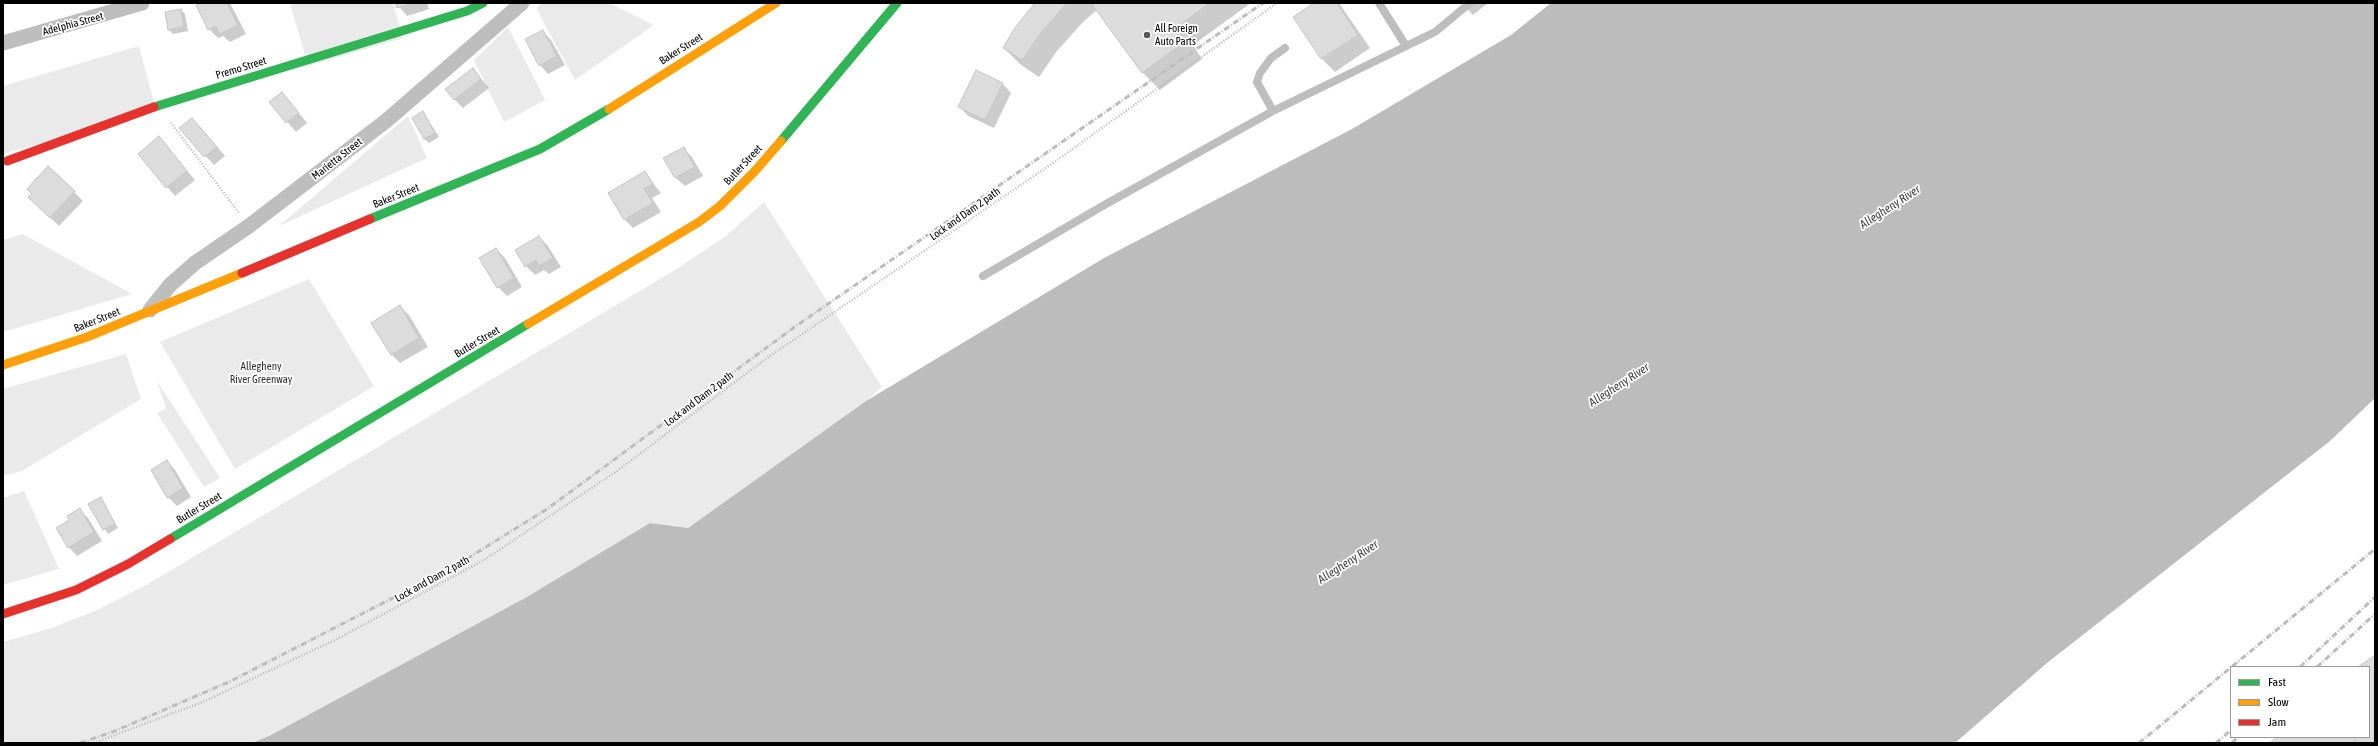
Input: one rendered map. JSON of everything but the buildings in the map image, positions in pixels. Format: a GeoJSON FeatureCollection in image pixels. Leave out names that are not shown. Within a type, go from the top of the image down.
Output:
{"type":"FeatureCollection","features":[{"type":"Feature","properties":{"kind":"main road","name":"Premo Street"},"geometry":{"type":"LineString","coordinates":[[7,161],[158,106],[467,11],[483,3]]}},
{"type":"Feature","properties":{"kind":"main road","name":"Baker Street"},"geometry":{"type":"LineString","coordinates":[[3,365],[53,349],[149,311],[540,149],[586,123],[776,3]]}},
{"type":"Feature","properties":{"kind":"main road","name":"Butler Street"},"geometry":{"type":"LineString","coordinates":[[3,614],[76,590],[128,564],[699,222],[720,206],[755,171],[897,3]]}},
{"type":"Feature","properties":{"kind":"street","name":"Adelphia Street"},"geometry":{"type":"LineString","coordinates":[[3,43],[105,9],[142,3]]}},
{"type":"Feature","properties":{"kind":"street","name":"Marietta Street"},"geometry":{"type":"LineString","coordinates":[[149,311],[183,273],[249,226],[386,122],[522,3]]}},
{"type":"Feature","properties":{"kind":"lane"},"geometry":{"type":"LineString","coordinates":[[1379,3],[1406,46]]}},
{"type":"Feature","properties":{"kind":"lane"},"geometry":{"type":"LineString","coordinates":[[983,276],[1106,204],[1273,111],[1435,32],[1470,3]]}},
{"type":"Feature","properties":{"kind":"lane"},"geometry":{"type":"LineString","coordinates":[[1273,111],[1257,82],[1260,73],[1271,58],[1285,48]]}},
{"type":"Feature","properties":{"kind":"path","name":"Lock and Dam 2 path"},"geometry":{"type":"LineString","coordinates":[[94,743],[205,701],[323,646],[484,560],[617,471],[767,358],[1053,163],[1276,3]]}},
{"type":"Feature","properties":{"kind":"path"},"geometry":{"type":"LineString","coordinates":[[158,106],[249,226]]}},
{"type":"Feature","properties":{"kind":"green space"},"geometry":{"type":"Polygon","coordinates":[[[290,3],[393,3],[403,38],[308,66],[290,3]]]}},
{"type":"Feature","properties":{"kind":"green space"},"geometry":{"type":"Polygon","coordinates":[[[542,3],[609,3],[654,25],[575,80],[536,8],[542,3]]]}},
{"type":"Feature","properties":{"kind":"green space"},"geometry":{"type":"Polygon","coordinates":[[[508,27],[545,100],[504,122],[474,60],[508,27]]]}},
{"type":"Feature","properties":{"kind":"green space"},"geometry":{"type":"Polygon","coordinates":[[[139,46],[156,110],[3,154],[3,86],[139,46]]]}},
{"type":"Feature","properties":{"kind":"green space"},"geometry":{"type":"Polygon","coordinates":[[[408,116],[427,158],[279,226],[408,116]]]}},
{"type":"Feature","properties":{"kind":"green space"},"geometry":{"type":"Polygon","coordinates":[[[764,202],[882,387],[866,401],[688,528],[650,523],[525,598],[269,736],[252,743],[3,743],[3,642],[51,628],[95,611],[146,585],[675,270],[726,236],[764,202]]]}},
{"type":"Feature","properties":{"kind":"green space"},"geometry":{"type":"Polygon","coordinates":[[[23,234],[132,294],[3,332],[3,240],[23,234]]]}},
{"type":"Feature","properties":{"kind":"green space","name":"Allegheny River Greenway"},"geometry":{"type":"Polygon","coordinates":[[[309,279],[374,386],[235,469],[160,342],[309,279]]]}},
{"type":"Feature","properties":{"kind":"green space"},"geometry":{"type":"Polygon","coordinates":[[[126,354],[141,399],[22,471],[3,476],[3,389],[126,354]]]}},
{"type":"Feature","properties":{"kind":"green space"},"geometry":{"type":"Polygon","coordinates":[[[157,381],[220,478],[204,487],[157,413],[166,408],[157,381]]]}},
{"type":"Feature","properties":{"kind":"green space"},"geometry":{"type":"Polygon","coordinates":[[[24,491],[59,569],[3,585],[3,498],[24,491]]]}},
{"type":"Feature","properties":{"kind":"water","name":"Allegheny River"},"geometry":{"type":"Polygon","coordinates":[[[1551,3],[2375,3],[2375,398],[2330,441],[2047,663],[1955,743],[252,743],[269,736],[525,598],[650,523],[688,528],[866,401],[1104,258],[1352,129],[1511,35],[1551,3]]]}},
{"type":"Feature","properties":{"kind":"railway"},"geometry":{"type":"LineString","coordinates":[[80,743],[115,731],[231,681],[457,565],[547,509],[796,326],[1263,3]]}},
{"type":"Feature","properties":{"kind":"railway"},"geometry":{"type":"LineString","coordinates":[[2233,666],[2375,549]]}},
{"type":"Feature","properties":{"kind":"railway"},"geometry":{"type":"LineString","coordinates":[[2301,666],[2375,597]]}},
{"type":"Feature","properties":{"kind":"railway"},"geometry":{"type":"LineString","coordinates":[[2318,666],[2375,614]]}},
{"type":"Feature","properties":{"kind":"railway"},"geometry":{"type":"LineString","coordinates":[[2139,743],[2230,668]]}},
{"type":"Feature","properties":{"kind":"railway"},"geometry":{"type":"LineString","coordinates":[[2216,743],[2230,731]]}},
{"type":"Feature","properties":{"kind":"railway"},"geometry":{"type":"LineString","coordinates":[[2232,743],[2237,738]]}},
{"type":"Feature","properties":{"kind":"traffic: fast"},"geometry":{"type":"LineString","coordinates":[[154,107],[467,11],[483,3]]}},
{"type":"Feature","properties":{"kind":"traffic: fast"},"geometry":{"type":"LineString","coordinates":[[781,141],[897,3]]}},
{"type":"Feature","properties":{"kind":"traffic: fast"},"geometry":{"type":"LineString","coordinates":[[370,219],[540,149],[609,109]]}},
{"type":"Feature","properties":{"kind":"traffic: fast"},"geometry":{"type":"LineString","coordinates":[[170,539],[528,324]]}},
{"type":"Feature","properties":{"kind":"traffic: slow"},"geometry":{"type":"LineString","coordinates":[[609,109],[776,3]]}},
{"type":"Feature","properties":{"kind":"traffic: slow"},"geometry":{"type":"LineString","coordinates":[[528,324],[699,222],[720,206],[755,171],[781,141]]}},
{"type":"Feature","properties":{"kind":"traffic: slow"},"geometry":{"type":"LineString","coordinates":[[3,365],[87,337],[242,273]]}},
{"type":"Feature","properties":{"kind":"traffic: jam"},"geometry":{"type":"LineString","coordinates":[[7,161],[154,107]]}},
{"type":"Feature","properties":{"kind":"traffic: jam"},"geometry":{"type":"LineString","coordinates":[[242,273],[370,219]]}},
{"type":"Feature","properties":{"kind":"traffic: jam"},"geometry":{"type":"LineString","coordinates":[[3,614],[76,590],[128,564],[170,539]]}},
{"type":"Feature","properties":{"kind":"place","name":"All Foreign Auto Parts"},"geometry":{"type":"Point","coordinates":[1147,35]}}]}
